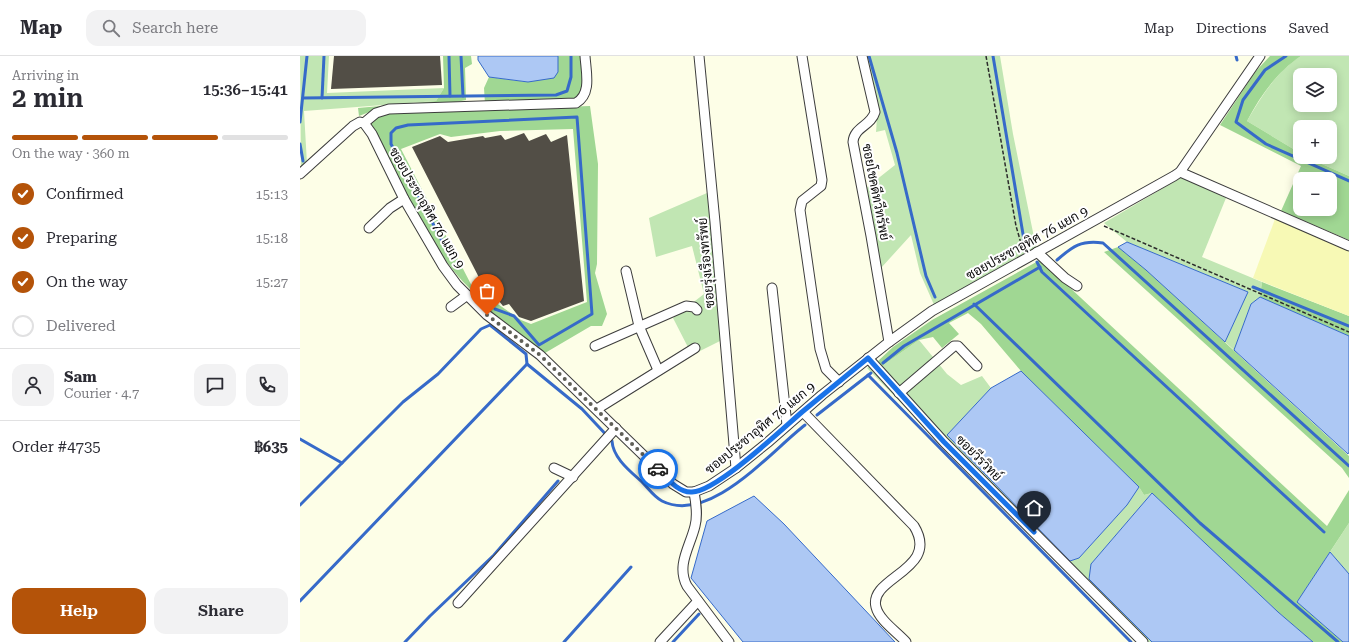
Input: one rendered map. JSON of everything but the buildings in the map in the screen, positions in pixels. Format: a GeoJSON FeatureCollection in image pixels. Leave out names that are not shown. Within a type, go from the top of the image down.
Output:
{"type":"FeatureCollection","features":[{"type":"Feature","properties":{"kind":"street"},"geometry":{"type":"LineString","coordinates":[[300,174],[353,126],[360,122],[364,123],[376,113],[389,109],[576,103],[584,99],[587,90],[586,56]]}},
{"type":"Feature","properties":{"kind":"street","name":"ซอยรุ่งเรืองทรัพย์"},"geometry":{"type":"LineString","coordinates":[[699,56],[736,468]]}},
{"type":"Feature","properties":{"kind":"street"},"geometry":{"type":"LineString","coordinates":[[802,56],[822,180],[821,186],[802,201],[800,210],[820,349],[826,368],[839,382]]}},
{"type":"Feature","properties":{"kind":"street","name":"ซอยโชคดีทวีทรัพย์"},"geometry":{"type":"LineString","coordinates":[[862,56],[875,112],[873,118],[857,130],[853,137],[853,142],[889,342]]}},
{"type":"Feature","properties":{"kind":"street","name":"ซอยประชาอุทิศ 76 แยก 9"},"geometry":{"type":"LineString","coordinates":[[364,123],[372,134],[404,200],[443,266],[466,296],[487,315],[540,355],[673,484],[686,492],[694,492],[708,486],[736,468],[868,358],[947,301],[1180,172],[1260,56]]}},
{"type":"Feature","properties":{"kind":"street"},"geometry":{"type":"LineString","coordinates":[[1180,172],[1349,246]]}},
{"type":"Feature","properties":{"kind":"street"},"geometry":{"type":"LineString","coordinates":[[369,228],[390,208],[404,200]]}},
{"type":"Feature","properties":{"kind":"street"},"geometry":{"type":"LineString","coordinates":[[1037,252],[1065,278],[1077,286]]}},
{"type":"Feature","properties":{"kind":"street"},"geometry":{"type":"LineString","coordinates":[[626,271],[639,326],[658,370]]}},
{"type":"Feature","properties":{"kind":"street"},"geometry":{"type":"LineString","coordinates":[[772,288],[787,425]]}},
{"type":"Feature","properties":{"kind":"street"},"geometry":{"type":"LineString","coordinates":[[451,307],[466,296]]}},
{"type":"Feature","properties":{"kind":"street"},"geometry":{"type":"LineString","coordinates":[[595,346],[686,306],[694,307],[696,310]]}},
{"type":"Feature","properties":{"kind":"street"},"geometry":{"type":"LineString","coordinates":[[899,392],[954,346],[958,346],[977,366]]}},
{"type":"Feature","properties":{"kind":"street"},"geometry":{"type":"LineString","coordinates":[[597,409],[695,348]]}},
{"type":"Feature","properties":{"kind":"street","name":"ซอยวีรวิทย์"},"geometry":{"type":"LineString","coordinates":[[868,358],[944,442],[1143,642]]}},
{"type":"Feature","properties":{"kind":"street"},"geometry":{"type":"LineString","coordinates":[[803,412],[914,526],[918,533],[920,541],[917,557],[882,589],[875,600],[876,608],[883,618],[906,642]]}},
{"type":"Feature","properties":{"kind":"street"},"geometry":{"type":"LineString","coordinates":[[458,603],[616,428]]}},
{"type":"Feature","properties":{"kind":"street"},"geometry":{"type":"LineString","coordinates":[[554,468],[573,476]]}},
{"type":"Feature","properties":{"kind":"street"},"geometry":{"type":"LineString","coordinates":[[694,492],[697,514],[696,526],[682,569],[682,577],[729,642]]}},
{"type":"Feature","properties":{"kind":"street"},"geometry":{"type":"LineString","coordinates":[[660,642],[698,601]]}},
{"type":"Feature","properties":{"kind":"path"},"geometry":{"type":"LineString","coordinates":[[986,56],[1016,226],[1026,258]]}},
{"type":"Feature","properties":{"kind":"path"},"geometry":{"type":"LineString","coordinates":[[1093,221],[1349,332]]}},
{"type":"Feature","properties":{"kind":"shaded area"},"geometry":{"type":"Polygon","coordinates":[[[300,56],[329,56],[327,93],[444,88],[436,101],[304,111],[307,164],[301,168],[300,56]]]}},
{"type":"Feature","properties":{"kind":"shaded area"},"geometry":{"type":"Polygon","coordinates":[[[443,56],[471,56],[472,64],[465,68],[466,100],[446,104],[377,109],[359,116],[358,108],[436,101],[444,88],[443,56]]]}},
{"type":"Feature","properties":{"kind":"shaded area"},"geometry":{"type":"Polygon","coordinates":[[[558,56],[583,56],[584,89],[574,101],[485,104],[484,88],[489,77],[528,82],[558,72],[558,56]]]}},
{"type":"Feature","properties":{"kind":"shaded area"},"geometry":{"type":"Polygon","coordinates":[[[866,56],[1000,56],[1013,134],[1036,247],[1020,259],[935,307],[920,273],[911,235],[881,268],[866,188],[895,165],[885,130],[876,132],[877,122],[875,103],[866,56]]]}},
{"type":"Feature","properties":{"kind":"shaded area"},"geometry":{"type":"Polygon","coordinates":[[[1270,56],[1301,56],[1284,69],[1270,85],[1247,121],[1293,149],[1293,162],[1220,125],[1255,72],[1270,56]]]}},
{"type":"Feature","properties":{"kind":"shaded area"},"geometry":{"type":"Polygon","coordinates":[[[1301,56],[1349,56],[1349,176],[1322,164],[1337,164],[1337,120],[1293,120],[1293,149],[1247,121],[1270,85],[1284,69],[1301,56]]]}},
{"type":"Feature","properties":{"kind":"shaded area"},"geometry":{"type":"Polygon","coordinates":[[[590,106],[598,164],[597,264],[595,273],[607,314],[602,326],[591,326],[545,353],[484,308],[488,304],[495,302],[521,320],[531,324],[587,302],[573,129],[500,131],[451,137],[440,134],[401,149],[476,294],[454,271],[432,242],[398,181],[383,144],[371,124],[376,116],[383,113],[590,106]]]}},
{"type":"Feature","properties":{"kind":"shaded area"},"geometry":{"type":"Polygon","coordinates":[[[1297,164],[1322,164],[1349,176],[1349,240],[1281,211],[1293,184],[1293,216],[1337,216],[1337,172],[1298,172],[1301,166],[1297,164]]]}},
{"type":"Feature","properties":{"kind":"shaded area"},"geometry":{"type":"Polygon","coordinates":[[[1182,177],[1187,178],[1226,198],[1202,257],[1262,282],[1260,297],[1251,304],[1234,350],[1225,342],[1248,292],[1127,242],[1104,223],[1182,177]]]}},
{"type":"Feature","properties":{"kind":"shaded area"},"geometry":{"type":"Polygon","coordinates":[[[707,193],[722,340],[692,355],[673,318],[704,294],[692,246],[656,257],[649,218],[707,193]]]}},
{"type":"Feature","properties":{"kind":"shaded area"},"geometry":{"type":"Polygon","coordinates":[[[1118,247],[1146,270],[1349,456],[1349,478],[1342,468],[1104,252],[1118,247]]]}},
{"type":"Feature","properties":{"kind":"shaded area"},"geometry":{"type":"Polygon","coordinates":[[[1040,260],[1327,526],[1349,490],[1349,523],[1297,602],[1343,642],[1313,642],[1278,612],[1152,493],[1144,495],[1139,487],[1021,371],[981,324],[968,313],[949,323],[959,334],[942,348],[933,337],[919,340],[882,366],[878,361],[893,347],[932,320],[1040,260]]]}},
{"type":"Feature","properties":{"kind":"shaded area"},"geometry":{"type":"Polygon","coordinates":[[[1262,282],[1349,316],[1349,336],[1260,297],[1262,282]]]}},
{"type":"Feature","properties":{"kind":"shaded area"},"geometry":{"type":"Polygon","coordinates":[[[919,340],[947,374],[961,385],[982,376],[991,388],[947,435],[1070,561],[1079,558],[1127,505],[1139,487],[1144,495],[1152,493],[1091,564],[1089,579],[1152,642],[1138,642],[1053,558],[867,368],[878,361],[882,366],[919,340]]]}},
{"type":"Feature","properties":{"kind":"shaded area"},"geometry":{"type":"Polygon","coordinates":[[[1349,523],[1349,574],[1330,552],[1349,523]]]}},
{"type":"Feature","properties":{"kind":"sand"},"geometry":{"type":"Polygon","coordinates":[[[1275,219],[1349,250],[1349,316],[1253,278],[1275,219]]]}},
{"type":"Feature","properties":{"kind":"water"},"geometry":{"type":"Polygon","coordinates":[[[478,56],[558,56],[558,72],[554,78],[528,82],[489,77],[478,60],[478,56]]]}},
{"type":"Feature","properties":{"kind":"water"},"geometry":{"type":"Polygon","coordinates":[[[1127,242],[1248,292],[1225,342],[1146,270],[1118,247],[1127,242]]]}},
{"type":"Feature","properties":{"kind":"water"},"geometry":{"type":"Polygon","coordinates":[[[1260,297],[1349,336],[1348,454],[1234,350],[1251,304],[1260,297]]]}},
{"type":"Feature","properties":{"kind":"water"},"geometry":{"type":"Polygon","coordinates":[[[1021,371],[1139,487],[1127,505],[1079,558],[1070,561],[947,435],[991,388],[1021,371]]]}},
{"type":"Feature","properties":{"kind":"water"},"geometry":{"type":"Polygon","coordinates":[[[1152,493],[1278,612],[1313,642],[1152,642],[1089,579],[1091,564],[1152,493]]]}},
{"type":"Feature","properties":{"kind":"water"},"geometry":{"type":"Polygon","coordinates":[[[754,496],[784,524],[895,642],[743,642],[691,578],[707,521],[754,496]]]}},
{"type":"Feature","properties":{"kind":"water"},"geometry":{"type":"Polygon","coordinates":[[[1330,552],[1349,574],[1349,642],[1343,642],[1297,602],[1330,552]]]}},
{"type":"Feature","properties":{"kind":"waterway"},"geometry":{"type":"LineString","coordinates":[[300,122],[307,56]]}},
{"type":"Feature","properties":{"kind":"waterway"},"geometry":{"type":"LineString","coordinates":[[322,98],[324,56]]}},
{"type":"Feature","properties":{"kind":"waterway"},"geometry":{"type":"LineString","coordinates":[[449,56],[450,96]]}},
{"type":"Feature","properties":{"kind":"waterway"},"geometry":{"type":"LineString","coordinates":[[461,56],[463,96]]}},
{"type":"Feature","properties":{"kind":"waterway"},"geometry":{"type":"LineString","coordinates":[[303,98],[556,95],[567,91],[571,77],[571,56]]}},
{"type":"Feature","properties":{"kind":"waterway"},"geometry":{"type":"LineString","coordinates":[[869,56],[897,153],[926,276],[935,297]]}},
{"type":"Feature","properties":{"kind":"waterway"},"geometry":{"type":"LineString","coordinates":[[993,56],[1024,240],[1028,247]]}},
{"type":"Feature","properties":{"kind":"waterway"},"geometry":{"type":"LineString","coordinates":[[1236,56],[1237,60]]}},
{"type":"Feature","properties":{"kind":"waterway"},"geometry":{"type":"LineString","coordinates":[[1286,56],[1265,70],[1243,100],[1236,122],[1266,144],[1349,181]]}},
{"type":"Feature","properties":{"kind":"waterway"},"geometry":{"type":"LineString","coordinates":[[449,254],[391,144],[391,133],[396,128],[408,125],[577,117],[592,314],[539,345],[514,316],[495,309]]}},
{"type":"Feature","properties":{"kind":"waterway"},"geometry":{"type":"LineString","coordinates":[[300,144],[303,161]]}},
{"type":"Feature","properties":{"kind":"waterway"},"geometry":{"type":"LineString","coordinates":[[1057,260],[1068,251],[1083,243],[1103,243],[1349,466]]}},
{"type":"Feature","properties":{"kind":"waterway"},"geometry":{"type":"LineString","coordinates":[[1037,262],[1042,272],[1324,532]]}},
{"type":"Feature","properties":{"kind":"waterway"},"geometry":{"type":"LineString","coordinates":[[883,363],[904,346],[1040,267]]}},
{"type":"Feature","properties":{"kind":"waterway"},"geometry":{"type":"LineString","coordinates":[[1253,287],[1349,326]]}},
{"type":"Feature","properties":{"kind":"waterway"},"geometry":{"type":"LineString","coordinates":[[974,304],[1200,523],[1338,642]]}},
{"type":"Feature","properties":{"kind":"waterway"},"geometry":{"type":"LineString","coordinates":[[300,505],[403,402],[438,374],[481,329],[490,325],[526,354],[527,364],[582,409],[612,441],[615,453],[627,469],[662,501],[681,506],[700,503],[719,494],[739,482],[805,425]]}},
{"type":"Feature","properties":{"kind":"waterway"},"geometry":{"type":"LineString","coordinates":[[300,601],[527,364]]}},
{"type":"Feature","properties":{"kind":"waterway"},"geometry":{"type":"LineString","coordinates":[[817,415],[871,373]]}},
{"type":"Feature","properties":{"kind":"waterway"},"geometry":{"type":"LineString","coordinates":[[868,375],[1131,642]]}},
{"type":"Feature","properties":{"kind":"waterway"},"geometry":{"type":"LineString","coordinates":[[300,439],[342,463]]}},
{"type":"Feature","properties":{"kind":"waterway"},"geometry":{"type":"LineString","coordinates":[[405,642],[494,555],[558,481]]}},
{"type":"Feature","properties":{"kind":"waterway"},"geometry":{"type":"LineString","coordinates":[[564,642],[631,567]]}},
{"type":"Feature","properties":{"kind":"waterway"},"geometry":{"type":"LineString","coordinates":[[673,642],[699,614]]}},
{"type":"Feature","properties":{"kind":"way so far"},"geometry":{"type":"LineString","coordinates":[[487,315],[540,355],[658,469]]}},
{"type":"Feature","properties":{"kind":"route"},"geometry":{"type":"LineString","coordinates":[[658,469],[673,484],[686,492],[694,492],[708,486],[736,468],[868,358],[944,442],[1034,532]]}}]}
